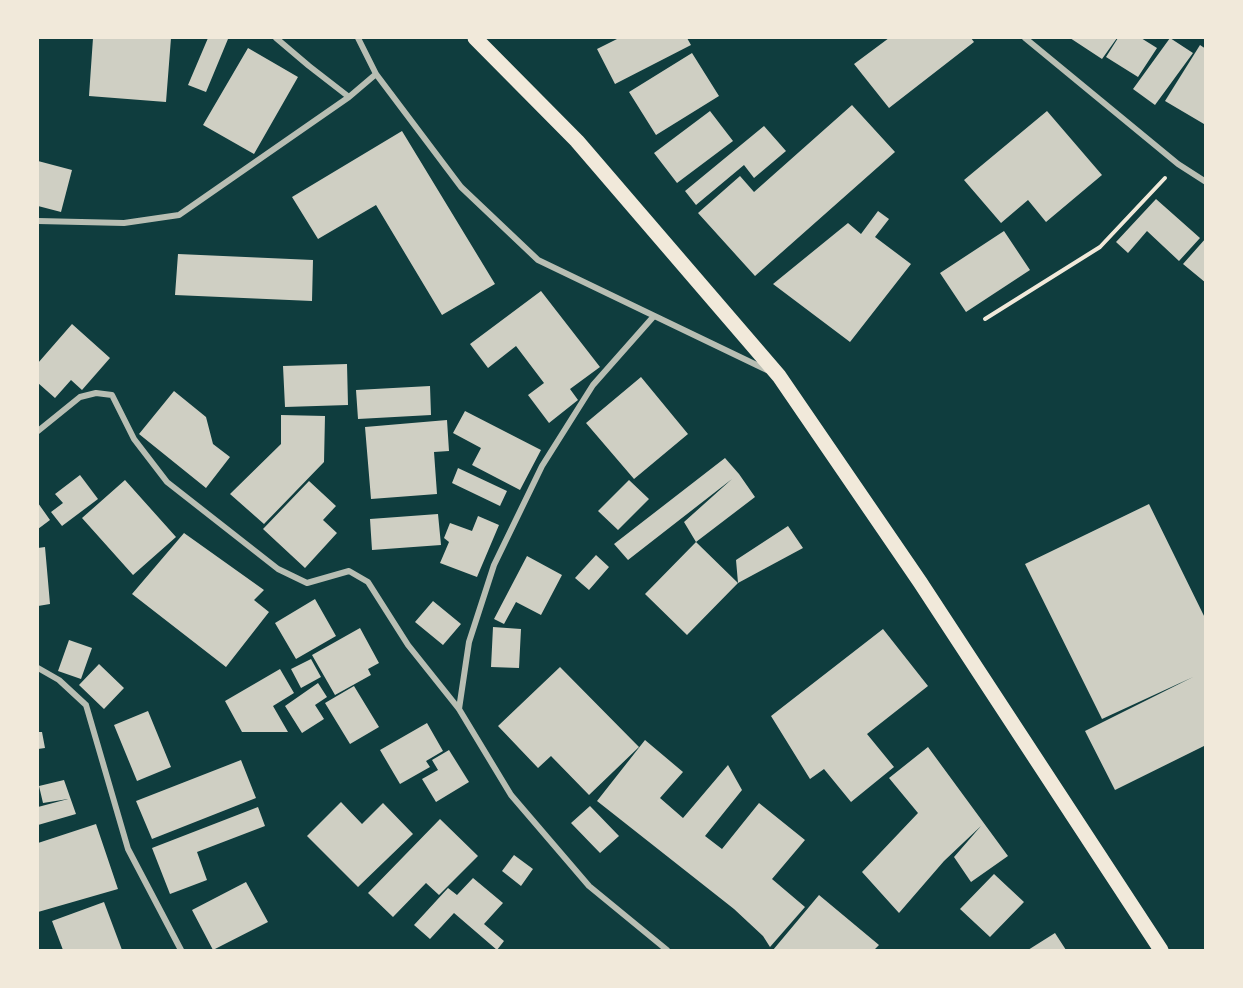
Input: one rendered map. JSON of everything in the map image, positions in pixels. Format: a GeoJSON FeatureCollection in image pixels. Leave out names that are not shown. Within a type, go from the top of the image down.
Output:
{"type":"FeatureCollection","features":[{"type":"Feature","properties":{"kind":"main road"},"geometry":{"type":"LineString","coordinates":[[475,38],[577,141],[779,376],[920,582],[1161,951]]}},
{"type":"Feature","properties":{"kind":"street"},"geometry":{"type":"LineString","coordinates":[[276,38],[349,97]]}},
{"type":"Feature","properties":{"kind":"street"},"geometry":{"type":"LineString","coordinates":[[358,38],[376,74],[461,186],[537,260],[779,376]]}},
{"type":"Feature","properties":{"kind":"street"},"geometry":{"type":"LineString","coordinates":[[1025,38],[1178,164],[1206,182]]}},
{"type":"Feature","properties":{"kind":"street"},"geometry":{"type":"LineString","coordinates":[[38,221],[124,223],[179,215],[349,97],[376,74]]}},
{"type":"Feature","properties":{"kind":"street"},"geometry":{"type":"LineString","coordinates":[[459,709],[469,642],[494,565],[542,466],[592,385],[654,316]]}},
{"type":"Feature","properties":{"kind":"street"},"geometry":{"type":"LineString","coordinates":[[38,431],[80,397],[96,393],[112,395],[134,439],[167,482],[278,569],[306,583],[350,571],[368,582],[408,645],[459,709],[511,795],[588,886],[667,951]]}},
{"type":"Feature","properties":{"kind":"street"},"geometry":{"type":"LineString","coordinates":[[38,668],[59,680],[86,705],[128,849],[181,951]]}},
{"type":"Feature","properties":{"kind":"path"},"geometry":{"type":"LineString","coordinates":[[985,319],[1100,247],[1178,164]]}},
{"type":"Feature","properties":{"kind":"building"},"geometry":{"type":"Polygon","coordinates":[[[93,38],[171,38],[166,102],[89,96],[93,38]]]}},
{"type":"Feature","properties":{"kind":"building"},"geometry":{"type":"Polygon","coordinates":[[[208,38],[228,39],[206,92],[188,85],[208,38]]]}},
{"type":"Feature","properties":{"kind":"building"},"geometry":{"type":"Polygon","coordinates":[[[619,38],[687,38],[691,45],[615,84],[597,49],[619,38]]]}},
{"type":"Feature","properties":{"kind":"building"},"geometry":{"type":"Polygon","coordinates":[[[889,38],[971,38],[974,42],[889,108],[854,64],[889,38]]]}},
{"type":"Feature","properties":{"kind":"building"},"geometry":{"type":"Polygon","coordinates":[[[1070,38],[1117,38],[1102,59],[1070,38]]]}},
{"type":"Feature","properties":{"kind":"building"},"geometry":{"type":"Polygon","coordinates":[[[1118,38],[1141,38],[1157,48],[1138,77],[1106,57],[1118,38]]]}},
{"type":"Feature","properties":{"kind":"building"},"geometry":{"type":"Polygon","coordinates":[[[1170,38],[1193,53],[1155,105],[1133,89],[1170,38]]]}},
{"type":"Feature","properties":{"kind":"building"},"geometry":{"type":"Polygon","coordinates":[[[1200,45],[1206,49],[1206,122],[1204,124],[1165,101],[1200,45]]]}},
{"type":"Feature","properties":{"kind":"building"},"geometry":{"type":"Polygon","coordinates":[[[248,48],[298,77],[254,154],[203,125],[248,48]]]}},
{"type":"Feature","properties":{"kind":"building"},"geometry":{"type":"Polygon","coordinates":[[[692,53],[719,96],[656,135],[629,92],[692,53]]]}},
{"type":"Feature","properties":{"kind":"building"},"geometry":{"type":"Polygon","coordinates":[[[852,105],[895,152],[755,276],[698,213],[740,176],[754,192],[852,105]]]}},
{"type":"Feature","properties":{"kind":"building"},"geometry":{"type":"Polygon","coordinates":[[[710,111],[733,141],[677,183],[654,153],[710,111]]]}},
{"type":"Feature","properties":{"kind":"building"},"geometry":{"type":"Polygon","coordinates":[[[1047,111],[1102,175],[1046,222],[1028,200],[1001,223],[964,180],[1047,111]]]}},
{"type":"Feature","properties":{"kind":"building"},"geometry":{"type":"Polygon","coordinates":[[[764,126],[786,151],[754,178],[744,165],[696,205],[685,191],[764,126]]]}},
{"type":"Feature","properties":{"kind":"building"},"geometry":{"type":"Polygon","coordinates":[[[402,131],[495,284],[442,315],[376,205],[318,239],[292,197],[402,131]]]}},
{"type":"Feature","properties":{"kind":"building"},"geometry":{"type":"Polygon","coordinates":[[[38,161],[72,170],[61,212],[38,206],[38,161]]]}},
{"type":"Feature","properties":{"kind":"building"},"geometry":{"type":"Polygon","coordinates":[[[1156,199],[1200,238],[1179,261],[1147,231],[1128,253],[1116,242],[1156,199]]]}},
{"type":"Feature","properties":{"kind":"building"},"geometry":{"type":"Polygon","coordinates":[[[878,211],[889,219],[875,237],[911,264],[850,342],[773,284],[848,223],[861,234],[878,211]]]}},
{"type":"Feature","properties":{"kind":"building"},"geometry":{"type":"Polygon","coordinates":[[[1004,231],[1030,270],[966,312],[940,273],[1004,231]]]}},
{"type":"Feature","properties":{"kind":"building"},"geometry":{"type":"Polygon","coordinates":[[[1206,238],[1206,283],[1183,264],[1206,238]]]}},
{"type":"Feature","properties":{"kind":"building"},"geometry":{"type":"Polygon","coordinates":[[[178,254],[313,260],[312,301],[175,295],[178,254]]]}},
{"type":"Feature","properties":{"kind":"building"},"geometry":{"type":"Polygon","coordinates":[[[541,291],[600,367],[570,389],[578,400],[549,423],[528,395],[544,383],[516,346],[488,368],[470,344],[541,291]]]}},
{"type":"Feature","properties":{"kind":"building"},"geometry":{"type":"Polygon","coordinates":[[[72,324],[110,358],[82,390],[71,380],[55,398],[38,383],[38,363],[72,324]]]}},
{"type":"Feature","properties":{"kind":"building"},"geometry":{"type":"Polygon","coordinates":[[[347,364],[348,405],[285,407],[283,366],[347,364]]]}},
{"type":"Feature","properties":{"kind":"building"},"geometry":{"type":"Polygon","coordinates":[[[641,377],[688,434],[634,479],[586,423],[641,377]]]}},
{"type":"Feature","properties":{"kind":"building"},"geometry":{"type":"Polygon","coordinates":[[[430,386],[431,415],[358,419],[356,390],[430,386]]]}},
{"type":"Feature","properties":{"kind":"building"},"geometry":{"type":"Polygon","coordinates":[[[174,391],[206,417],[213,444],[230,457],[206,488],[139,434],[174,391]]]}},
{"type":"Feature","properties":{"kind":"building"},"geometry":{"type":"Polygon","coordinates":[[[465,411],[541,450],[520,490],[472,465],[481,448],[453,433],[465,411]]]}},
{"type":"Feature","properties":{"kind":"building"},"geometry":{"type":"Polygon","coordinates":[[[281,415],[325,416],[324,462],[264,524],[230,494],[281,444],[281,415]]]}},
{"type":"Feature","properties":{"kind":"building"},"geometry":{"type":"Polygon","coordinates":[[[447,420],[449,451],[434,452],[437,494],[371,499],[365,427],[447,420]]]}},
{"type":"Feature","properties":{"kind":"building"},"geometry":{"type":"Polygon","coordinates":[[[725,458],[755,497],[696,542],[684,522],[732,479],[628,560],[614,544],[725,458]]]}},
{"type":"Feature","properties":{"kind":"building"},"geometry":{"type":"Polygon","coordinates":[[[458,468],[507,491],[500,506],[452,483],[458,468]]]}},
{"type":"Feature","properties":{"kind":"building"},"geometry":{"type":"Polygon","coordinates":[[[80,475],[98,499],[62,526],[51,512],[63,503],[55,494],[80,475]]]}},
{"type":"Feature","properties":{"kind":"building"},"geometry":{"type":"Polygon","coordinates":[[[125,480],[176,537],[133,575],[82,518],[125,480]]]}},
{"type":"Feature","properties":{"kind":"building"},"geometry":{"type":"Polygon","coordinates":[[[629,480],[649,499],[618,530],[598,511],[629,480]]]}},
{"type":"Feature","properties":{"kind":"building"},"geometry":{"type":"Polygon","coordinates":[[[309,481],[336,506],[323,520],[337,533],[305,568],[263,529],[309,481]]]}},
{"type":"Feature","properties":{"kind":"building"},"geometry":{"type":"Polygon","coordinates":[[[38,503],[50,520],[38,529],[38,503]]]}},
{"type":"Feature","properties":{"kind":"building"},"geometry":{"type":"Polygon","coordinates":[[[1149,504],[1206,620],[1206,745],[1115,790],[1085,731],[1193,677],[1102,719],[1025,564],[1149,504]]]}},
{"type":"Feature","properties":{"kind":"building"},"geometry":{"type":"Polygon","coordinates":[[[438,514],[441,545],[372,550],[370,519],[438,514]]]}},
{"type":"Feature","properties":{"kind":"building"},"geometry":{"type":"Polygon","coordinates":[[[478,516],[499,525],[477,577],[440,563],[449,542],[444,538],[450,523],[472,531],[478,516]]]}},
{"type":"Feature","properties":{"kind":"building"},"geometry":{"type":"Polygon","coordinates":[[[788,526],[803,548],[738,583],[736,560],[788,526]]]}},
{"type":"Feature","properties":{"kind":"building"},"geometry":{"type":"Polygon","coordinates":[[[184,533],[264,590],[254,600],[269,612],[226,667],[132,594],[184,533]]]}},
{"type":"Feature","properties":{"kind":"building"},"geometry":{"type":"Polygon","coordinates":[[[696,542],[738,583],[687,635],[645,594],[696,542]]]}},
{"type":"Feature","properties":{"kind":"building"},"geometry":{"type":"Polygon","coordinates":[[[45,547],[50,604],[38,606],[38,548],[45,547]]]}},
{"type":"Feature","properties":{"kind":"building"},"geometry":{"type":"Polygon","coordinates":[[[596,555],[609,567],[589,590],[575,578],[596,555]]]}},
{"type":"Feature","properties":{"kind":"building"},"geometry":{"type":"Polygon","coordinates":[[[527,556],[562,575],[541,615],[516,602],[504,624],[494,619],[527,556]]]}},
{"type":"Feature","properties":{"kind":"building"},"geometry":{"type":"Polygon","coordinates":[[[315,599],[336,636],[296,659],[275,623],[315,599]]]}},
{"type":"Feature","properties":{"kind":"building"},"geometry":{"type":"Polygon","coordinates":[[[433,601],[461,624],[443,645],[415,622],[433,601]]]}},
{"type":"Feature","properties":{"kind":"building"},"geometry":{"type":"Polygon","coordinates":[[[493,627],[521,629],[519,668],[491,667],[493,627]]]}},
{"type":"Feature","properties":{"kind":"building"},"geometry":{"type":"Polygon","coordinates":[[[360,628],[379,663],[368,669],[371,675],[335,695],[312,655],[360,628]]]}},
{"type":"Feature","properties":{"kind":"building"},"geometry":{"type":"Polygon","coordinates":[[[883,629],[928,686],[867,734],[894,767],[851,802],[824,769],[810,779],[771,716],[883,629]]]}},
{"type":"Feature","properties":{"kind":"building"},"geometry":{"type":"Polygon","coordinates":[[[69,640],[92,648],[81,679],[58,671],[69,640]]]}},
{"type":"Feature","properties":{"kind":"building"},"geometry":{"type":"Polygon","coordinates":[[[311,659],[321,677],[301,688],[291,669],[311,659]]]}},
{"type":"Feature","properties":{"kind":"building"},"geometry":{"type":"Polygon","coordinates":[[[99,664],[124,688],[104,709],[79,685],[99,664]]]}},
{"type":"Feature","properties":{"kind":"building"},"geometry":{"type":"Polygon","coordinates":[[[560,667],[639,747],[589,795],[551,756],[538,768],[498,726],[560,667]]]}},
{"type":"Feature","properties":{"kind":"building"},"geometry":{"type":"Polygon","coordinates":[[[280,669],[294,693],[273,706],[288,732],[242,732],[225,701],[280,669]]]}},
{"type":"Feature","properties":{"kind":"building"},"geometry":{"type":"Polygon","coordinates":[[[318,683],[327,697],[315,705],[324,719],[302,733],[285,706],[318,683]]]}},
{"type":"Feature","properties":{"kind":"building"},"geometry":{"type":"Polygon","coordinates":[[[354,686],[379,727],[350,744],[325,703],[354,686]]]}},
{"type":"Feature","properties":{"kind":"building"},"geometry":{"type":"Polygon","coordinates":[[[148,711],[171,767],[137,781],[114,725],[148,711]]]}},
{"type":"Feature","properties":{"kind":"building"},"geometry":{"type":"Polygon","coordinates":[[[427,723],[443,751],[426,761],[430,767],[400,784],[380,750],[427,723]]]}},
{"type":"Feature","properties":{"kind":"building"},"geometry":{"type":"Polygon","coordinates":[[[38,732],[42,732],[45,748],[38,749],[38,732]]]}},
{"type":"Feature","properties":{"kind":"building"},"geometry":{"type":"Polygon","coordinates":[[[645,740],[683,772],[660,798],[683,818],[728,765],[742,790],[705,836],[722,849],[759,803],[805,840],[772,879],[805,907],[770,947],[763,936],[734,909],[597,801],[645,740]]]}},
{"type":"Feature","properties":{"kind":"building"},"geometry":{"type":"Polygon","coordinates":[[[928,747],[1008,856],[971,882],[954,857],[981,826],[944,861],[899,913],[862,872],[918,813],[889,778],[928,747]]]}},
{"type":"Feature","properties":{"kind":"building"},"geometry":{"type":"Polygon","coordinates":[[[449,750],[469,782],[436,802],[422,779],[438,770],[432,760],[449,750]]]}},
{"type":"Feature","properties":{"kind":"building"},"geometry":{"type":"Polygon","coordinates":[[[241,760],[256,798],[152,839],[136,801],[241,760]]]}},
{"type":"Feature","properties":{"kind":"building"},"geometry":{"type":"Polygon","coordinates":[[[64,780],[76,814],[38,825],[38,807],[68,799],[43,803],[39,786],[64,780]]]}},
{"type":"Feature","properties":{"kind":"building"},"geometry":{"type":"Polygon","coordinates":[[[341,802],[362,824],[383,803],[413,834],[358,887],[307,836],[341,802]]]}},
{"type":"Feature","properties":{"kind":"building"},"geometry":{"type":"Polygon","coordinates":[[[590,806],[619,836],[600,853],[571,823],[590,806]]]}},
{"type":"Feature","properties":{"kind":"building"},"geometry":{"type":"Polygon","coordinates":[[[258,807],[265,826],[197,852],[207,880],[170,894],[152,848],[258,807]]]}},
{"type":"Feature","properties":{"kind":"building"},"geometry":{"type":"Polygon","coordinates":[[[440,819],[478,856],[439,895],[426,883],[393,917],[368,893],[440,819]]]}},
{"type":"Feature","properties":{"kind":"building"},"geometry":{"type":"Polygon","coordinates":[[[96,824],[118,889],[38,912],[38,843],[96,824]]]}},
{"type":"Feature","properties":{"kind":"building"},"geometry":{"type":"Polygon","coordinates":[[[514,855],[533,869],[521,886],[502,871],[514,855]]]}},
{"type":"Feature","properties":{"kind":"building"},"geometry":{"type":"Polygon","coordinates":[[[994,874],[1024,902],[990,937],[960,909],[994,874]]]}},
{"type":"Feature","properties":{"kind":"building"},"geometry":{"type":"Polygon","coordinates":[[[473,878],[503,903],[484,924],[504,941],[497,950],[454,913],[430,939],[414,925],[448,888],[457,895],[473,878]]]}},
{"type":"Feature","properties":{"kind":"building"},"geometry":{"type":"Polygon","coordinates":[[[246,882],[268,922],[213,950],[192,910],[246,882]]]}},
{"type":"Feature","properties":{"kind":"building"},"geometry":{"type":"Polygon","coordinates":[[[819,895],[879,945],[874,950],[773,950],[819,895]]]}},
{"type":"Feature","properties":{"kind":"building"},"geometry":{"type":"Polygon","coordinates":[[[104,902],[122,950],[63,950],[52,921],[104,902]]]}},
{"type":"Feature","properties":{"kind":"building"},"geometry":{"type":"Polygon","coordinates":[[[1055,933],[1066,950],[1028,950],[1055,933]]]}}]}
